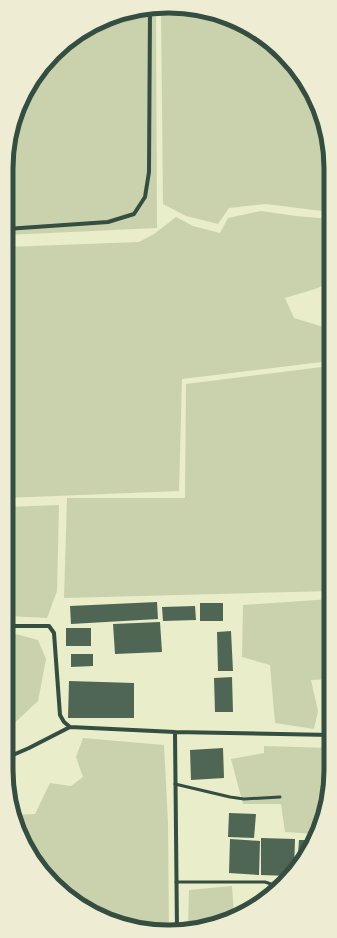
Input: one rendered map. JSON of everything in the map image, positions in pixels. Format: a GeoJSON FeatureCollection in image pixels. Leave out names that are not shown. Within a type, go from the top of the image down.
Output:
{"type":"FeatureCollection","features":[{"type":"Feature","properties":{"kind":"street"},"geometry":{"type":"LineString","coordinates":[[13,229],[108,222],[134,214],[145,197],[149,172],[150,14]]}},
{"type":"Feature","properties":{"kind":"street"},"geometry":{"type":"LineString","coordinates":[[13,626],[49,626],[54,633],[60,715],[64,722],[70,727]]}},
{"type":"Feature","properties":{"kind":"street"},"geometry":{"type":"LineString","coordinates":[[13,755],[70,727],[175,732],[324,735]]}},
{"type":"Feature","properties":{"kind":"street"},"geometry":{"type":"LineString","coordinates":[[175,732],[177,925]]}},
{"type":"Feature","properties":{"kind":"lane"},"geometry":{"type":"LineString","coordinates":[[175,784],[230,797],[280,797]]}},
{"type":"Feature","properties":{"kind":"lane"},"geometry":{"type":"LineString","coordinates":[[176,882],[265,882],[272,885]]}},
{"type":"Feature","properties":{"kind":"green space"},"geometry":{"type":"Polygon","coordinates":[[[156,13],[157,228],[13,235],[14,148],[21,119],[39,82],[66,52],[82,39],[119,21],[156,13]]]}},
{"type":"Feature","properties":{"kind":"green space"},"geometry":{"type":"Polygon","coordinates":[[[161,13],[189,14],[218,21],[255,39],[285,66],[298,82],[308,100],[319,128],[324,158],[324,211],[266,204],[229,208],[218,224],[186,216],[163,204],[161,13]]]}},
{"type":"Feature","properties":{"kind":"green space"},"geometry":{"type":"Polygon","coordinates":[[[261,211],[324,218],[324,285],[285,298],[294,318],[324,327],[324,362],[182,379],[179,491],[13,498],[13,247],[139,242],[154,234],[176,217],[193,226],[220,233],[228,218],[261,211]]]}},
{"type":"Feature","properties":{"kind":"green space"},"geometry":{"type":"Polygon","coordinates":[[[324,367],[324,591],[64,598],[67,498],[185,498],[186,384],[324,367]]]}},
{"type":"Feature","properties":{"kind":"green space"},"geometry":{"type":"Polygon","coordinates":[[[59,505],[57,591],[47,618],[13,616],[13,507],[59,505]]]}},
{"type":"Feature","properties":{"kind":"green space"},"geometry":{"type":"Polygon","coordinates":[[[324,599],[324,679],[311,680],[318,711],[314,729],[275,723],[270,665],[242,657],[243,605],[324,599]]]}},
{"type":"Feature","properties":{"kind":"green space"},"geometry":{"type":"Polygon","coordinates":[[[13,633],[38,640],[46,659],[38,701],[13,724],[13,633]]]}},
{"type":"Feature","properties":{"kind":"green space"},"geometry":{"type":"Polygon","coordinates":[[[83,738],[164,745],[168,823],[169,925],[148,924],[128,920],[100,909],[82,899],[66,886],[45,864],[29,838],[20,815],[35,814],[50,783],[71,786],[83,777],[76,757],[83,738]]]}},
{"type":"Feature","properties":{"kind":"green space"},"geometry":{"type":"Polygon","coordinates":[[[264,746],[324,748],[323,790],[319,810],[310,834],[285,832],[281,804],[243,804],[231,759],[264,753],[264,746]]]}},
{"type":"Feature","properties":{"kind":"green space"},"geometry":{"type":"Polygon","coordinates":[[[232,886],[234,910],[209,920],[188,924],[189,890],[232,886]]]}},
{"type":"Feature","properties":{"kind":"building"},"geometry":{"type":"Polygon","coordinates":[[[157,602],[158,619],[71,624],[70,606],[157,602]]]}},
{"type":"Feature","properties":{"kind":"building"},"geometry":{"type":"Polygon","coordinates":[[[200,603],[223,603],[223,621],[200,621],[200,603]]]}},
{"type":"Feature","properties":{"kind":"building"},"geometry":{"type":"Polygon","coordinates":[[[195,606],[196,620],[163,621],[162,607],[195,606]]]}},
{"type":"Feature","properties":{"kind":"building"},"geometry":{"type":"Polygon","coordinates":[[[160,622],[162,652],[115,654],[113,624],[160,622]]]}},
{"type":"Feature","properties":{"kind":"building"},"geometry":{"type":"Polygon","coordinates":[[[66,628],[91,628],[91,646],[66,646],[66,628]]]}},
{"type":"Feature","properties":{"kind":"building"},"geometry":{"type":"Polygon","coordinates":[[[231,631],[233,671],[218,671],[217,632],[231,631]]]}},
{"type":"Feature","properties":{"kind":"building"},"geometry":{"type":"Polygon","coordinates":[[[71,654],[93,654],[93,666],[71,667],[71,654]]]}},
{"type":"Feature","properties":{"kind":"building"},"geometry":{"type":"Polygon","coordinates":[[[232,677],[233,712],[215,712],[214,678],[232,677]]]}},
{"type":"Feature","properties":{"kind":"building"},"geometry":{"type":"Polygon","coordinates":[[[69,681],[134,683],[134,718],[68,718],[69,681]]]}},
{"type":"Feature","properties":{"kind":"building"},"geometry":{"type":"Polygon","coordinates":[[[223,748],[224,778],[191,780],[190,750],[223,748]]]}},
{"type":"Feature","properties":{"kind":"building"},"geometry":{"type":"Polygon","coordinates":[[[229,813],[256,814],[254,838],[228,837],[229,813]]]}},
{"type":"Feature","properties":{"kind":"building"},"geometry":{"type":"Polygon","coordinates":[[[261,838],[295,839],[294,861],[285,872],[281,876],[261,875],[261,838]]]}},
{"type":"Feature","properties":{"kind":"building"},"geometry":{"type":"Polygon","coordinates":[[[230,839],[260,841],[259,875],[229,873],[230,839]]]}},
{"type":"Feature","properties":{"kind":"building"},"geometry":{"type":"Polygon","coordinates":[[[299,840],[307,840],[298,856],[299,840]]]}}]}
